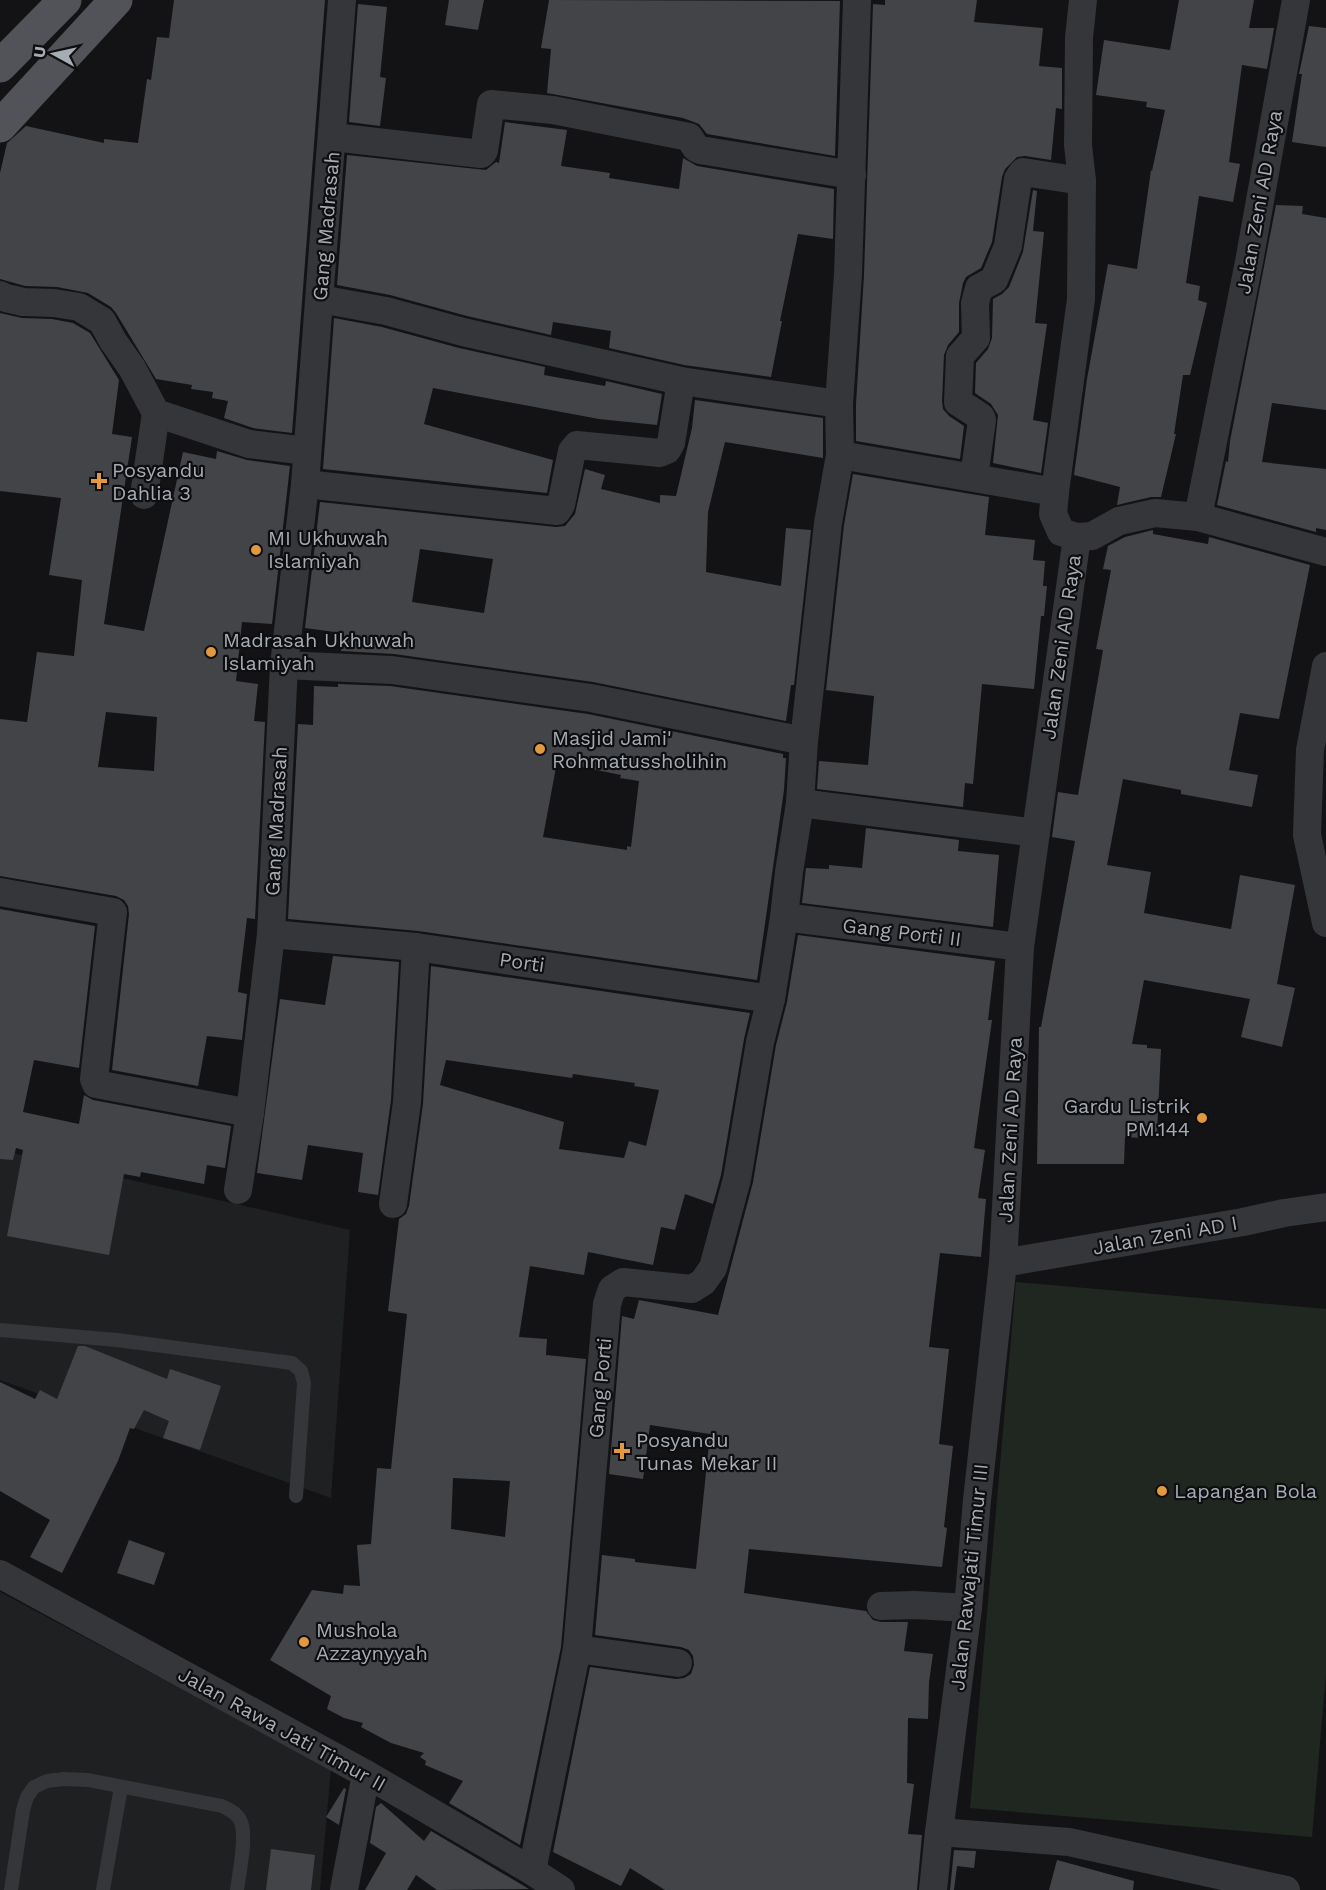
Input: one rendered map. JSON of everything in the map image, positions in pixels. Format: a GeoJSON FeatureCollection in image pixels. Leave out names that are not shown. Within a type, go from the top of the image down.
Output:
{"type":"FeatureCollection","features":[{"type":"Feature","properties":{"kind":"main road"},"geometry":{"type":"LineString","coordinates":[[0,66],[65,0]]}},
{"type":"Feature","properties":{"kind":"main road"},"geometry":{"type":"LineString","coordinates":[[0,126],[116,0]]}},
{"type":"Feature","properties":{"kind":"street","name":"Gang Madrasah"},"geometry":{"type":"LineString","coordinates":[[238,1190],[250,1113],[271,934],[284,665],[305,484],[342,0]]}},
{"type":"Feature","properties":{"kind":"street"},"geometry":{"type":"LineString","coordinates":[[771,999],[800,803],[804,741],[828,523],[840,455],[839,404],[848,274],[857,0]]}},
{"type":"Feature","properties":{"kind":"street"},"geometry":{"type":"LineString","coordinates":[[1077,537],[1061,532],[1053,514],[1054,492],[1081,299],[1082,181],[1078,134],[1079,38],[1083,0]]}},
{"type":"Feature","properties":{"kind":"street","name":"Jalan Zeni AD Raya"},"geometry":{"type":"LineString","coordinates":[[1003,1263],[1020,947],[1077,537],[1092,536],[1119,521],[1155,513],[1198,517],[1249,262],[1296,0]]}},
{"type":"Feature","properties":{"kind":"street"},"geometry":{"type":"LineString","coordinates":[[333,137],[481,154],[484,151],[491,104],[553,110],[687,136],[700,150],[852,175]]}},
{"type":"Feature","properties":{"kind":"street"},"geometry":{"type":"LineString","coordinates":[[974,477],[982,420],[958,402],[959,360],[962,353],[976,338],[975,303],[979,288],[994,280],[1008,246],[1018,179],[1023,172],[1082,181]]}},
{"type":"Feature","properties":{"kind":"street"},"geometry":{"type":"LineString","coordinates":[[0,295],[23,302],[79,307],[102,321],[132,368],[156,413],[144,495]]}},
{"type":"Feature","properties":{"kind":"street"},"geometry":{"type":"LineString","coordinates":[[320,299],[386,311],[463,332],[681,381],[839,404]]}},
{"type":"Feature","properties":{"kind":"street"},"geometry":{"type":"LineString","coordinates":[[305,484],[557,511],[561,505],[572,451],[577,445],[660,453],[668,450],[681,381]]}},
{"type":"Feature","properties":{"kind":"street"},"geometry":{"type":"LineString","coordinates":[[156,413],[249,444],[307,451]]}},
{"type":"Feature","properties":{"kind":"street"},"geometry":{"type":"LineString","coordinates":[[840,455],[1054,492]]}},
{"type":"Feature","properties":{"kind":"street"},"geometry":{"type":"LineString","coordinates":[[1198,517],[1326,552]]}},
{"type":"Feature","properties":{"kind":"street"},"geometry":{"type":"LineString","coordinates":[[284,665],[392,670],[580,697],[804,741]]}},
{"type":"Feature","properties":{"kind":"street"},"geometry":{"type":"LineString","coordinates":[[1326,666],[1310,750],[1307,835],[1326,922]]}},
{"type":"Feature","properties":{"kind":"street"},"geometry":{"type":"LineString","coordinates":[[800,803],[1036,833]]}},
{"type":"Feature","properties":{"kind":"street"},"geometry":{"type":"LineString","coordinates":[[0,892],[114,912],[94,1079],[96,1084],[250,1113]]}},
{"type":"Feature","properties":{"kind":"street","name":"Gang Porti II"},"geometry":{"type":"LineString","coordinates":[[784,917],[1020,947]]}},
{"type":"Feature","properties":{"kind":"street","name":"Porti"},"geometry":{"type":"LineString","coordinates":[[271,934],[416,947],[771,999]]}},
{"type":"Feature","properties":{"kind":"street"},"geometry":{"type":"LineString","coordinates":[[393,1204],[407,1102],[416,947]]}},
{"type":"Feature","properties":{"kind":"street","name":"Gang Porti"},"geometry":{"type":"LineString","coordinates":[[532,1871],[577,1649],[612,1289],[623,1282],[692,1289],[698,1287],[713,1268],[737,1179],[760,1042],[771,999]]}},
{"type":"Feature","properties":{"kind":"street","name":"Jalan Zeni AD I"},"geometry":{"type":"LineString","coordinates":[[1003,1263],[1326,1207]]}},
{"type":"Feature","properties":{"kind":"street","name":"Jalan Rawajati Timur III"},"geometry":{"type":"LineString","coordinates":[[933,1890],[968,1608],[977,1500],[1003,1263]]}},
{"type":"Feature","properties":{"kind":"street","name":"Jalan Rawa Jati Timur II"},"geometry":{"type":"LineString","coordinates":[[0,1574],[366,1774],[561,1890]]}},
{"type":"Feature","properties":{"kind":"street"},"geometry":{"type":"LineString","coordinates":[[881,1606],[968,1608]]}},
{"type":"Feature","properties":{"kind":"street"},"geometry":{"type":"LineString","coordinates":[[577,1649],[678,1663]]}},
{"type":"Feature","properties":{"kind":"street"},"geometry":{"type":"LineString","coordinates":[[344,1890],[366,1774]]}},
{"type":"Feature","properties":{"kind":"street"},"geometry":{"type":"LineString","coordinates":[[939,1832],[1069,1842],[1258,1887],[1286,1890]]}},
{"type":"Feature","properties":{"kind":"lane"},"geometry":{"type":"LineString","coordinates":[[0,1330],[117,1340],[292,1363],[301,1371],[304,1383],[296,1496]]}},
{"type":"Feature","properties":{"kind":"lane"},"geometry":{"type":"LineString","coordinates":[[10,1890],[27,1797],[34,1787],[47,1781],[63,1779],[88,1780],[222,1806],[235,1813],[241,1821],[243,1832],[237,1890]]}},
{"type":"Feature","properties":{"kind":"lane"},"geometry":{"type":"LineString","coordinates":[[103,1890],[121,1787]]}},
{"type":"Feature","properties":{"kind":"shaded area"},"geometry":{"type":"Polygon","coordinates":[[[0,1147],[17,1154],[350,1230],[331,1498],[0,1380],[0,1147]]]}},
{"type":"Feature","properties":{"kind":"shaded area","name":"Lapangan Bola"},"geometry":{"type":"Polygon","coordinates":[[[1016,1282],[1326,1309],[1326,1673],[1312,1837],[970,1808],[1016,1282]]]}},
{"type":"Feature","properties":{"kind":"shaded area"},"geometry":{"type":"Polygon","coordinates":[[[0,1592],[331,1769],[320,1890],[0,1890],[0,1592]]]}},
{"type":"Feature","properties":{"kind":"building"},"geometry":{"type":"Polygon","coordinates":[[[174,0],[325,0],[292,433],[253,428],[224,418],[228,401],[212,398],[213,392],[191,389],[192,385],[156,379],[116,313],[111,307],[88,293],[57,287],[25,286],[0,279],[0,173],[7,143],[26,126],[104,143],[104,139],[138,143],[147,79],[151,80],[157,37],[169,38],[174,0]]]}},
{"type":"Feature","properties":{"kind":"building"},"geometry":{"type":"Polygon","coordinates":[[[449,0],[484,0],[478,30],[445,25],[449,0]]]}},
{"type":"Feature","properties":{"kind":"building"},"geometry":{"type":"Polygon","coordinates":[[[549,0],[840,1],[835,156],[707,134],[699,124],[683,118],[547,93],[551,49],[541,48],[549,0]]]}},
{"type":"Feature","properties":{"kind":"building"},"geometry":{"type":"Polygon","coordinates":[[[885,0],[977,0],[974,22],[1043,28],[1039,66],[1062,68],[1062,109],[1056,108],[1051,160],[1017,157],[1005,169],[992,242],[981,268],[966,277],[963,283],[959,303],[959,332],[948,345],[944,355],[943,409],[964,426],[960,459],[856,441],[873,4],[885,5],[885,0]]]}},
{"type":"Feature","properties":{"kind":"building"},"geometry":{"type":"Polygon","coordinates":[[[1179,0],[1254,0],[1249,28],[1274,28],[1267,69],[1242,65],[1229,162],[1240,164],[1233,202],[1199,196],[1186,283],[1200,286],[1198,300],[1207,303],[1190,375],[1183,375],[1174,434],[1176,434],[1161,497],[1117,505],[1120,487],[1074,475],[1087,379],[1108,264],[1137,269],[1151,170],[1165,110],[1146,107],[1147,102],[1096,95],[1104,40],[1170,50],[1179,0]]]}},
{"type":"Feature","properties":{"kind":"building"},"geometry":{"type":"Polygon","coordinates":[[[358,4],[387,7],[380,77],[386,78],[380,126],[349,122],[358,4]]]}},
{"type":"Feature","properties":{"kind":"building"},"geometry":{"type":"Polygon","coordinates":[[[1309,26],[1326,28],[1326,147],[1292,142],[1302,74],[1299,74],[1309,26]]]}},
{"type":"Feature","properties":{"kind":"building"},"geometry":{"type":"Polygon","coordinates":[[[505,122],[567,130],[561,166],[610,173],[609,178],[679,189],[683,158],[697,166],[834,189],[833,239],[798,234],[771,377],[684,365],[609,348],[611,331],[553,322],[551,335],[467,316],[390,295],[337,285],[347,155],[486,170],[496,162],[499,163],[505,122]]]}},
{"type":"Feature","properties":{"kind":"building"},"geometry":{"type":"Polygon","coordinates":[[[1033,190],[1037,191],[1033,231],[1044,232],[1035,323],[1047,324],[1033,420],[1048,423],[1041,473],[993,463],[998,415],[991,404],[975,393],[976,363],[988,349],[992,338],[993,299],[1009,287],[1023,252],[1033,190]]]}},
{"type":"Feature","properties":{"kind":"building"},"geometry":{"type":"Polygon","coordinates":[[[1276,205],[1303,206],[1302,214],[1326,218],[1326,410],[1272,403],[1262,462],[1326,469],[1326,530],[1316,528],[1316,532],[1217,505],[1226,461],[1228,462],[1230,441],[1276,205]]]}},
{"type":"Feature","properties":{"kind":"building"},"geometry":{"type":"Polygon","coordinates":[[[0,313],[22,318],[52,319],[73,323],[90,333],[119,380],[112,434],[132,437],[104,624],[144,631],[183,452],[216,459],[217,451],[247,460],[290,466],[272,624],[242,622],[236,681],[258,684],[254,721],[265,722],[255,919],[247,918],[238,992],[247,994],[242,1040],[207,1036],[198,1086],[112,1070],[129,914],[124,900],[116,896],[0,876],[0,719],[27,722],[37,652],[74,656],[82,580],[49,575],[61,498],[0,491],[0,313]],[[106,712],[98,767],[154,771],[157,717],[106,712]]]}},
{"type":"Feature","properties":{"kind":"building"},"geometry":{"type":"Polygon","coordinates":[[[334,318],[382,327],[459,348],[545,367],[544,375],[605,386],[606,381],[662,394],[657,425],[599,419],[433,388],[424,424],[553,460],[547,493],[323,469],[334,318]]]}},
{"type":"Feature","properties":{"kind":"building"},"geometry":{"type":"Polygon","coordinates":[[[695,400],[823,418],[823,458],[725,442],[708,512],[706,572],[781,586],[786,528],[811,530],[794,685],[791,685],[786,721],[593,682],[394,654],[341,651],[342,633],[305,628],[320,502],[556,527],[565,526],[575,514],[585,469],[605,475],[601,489],[660,503],[660,495],[676,496],[692,428],[695,400]],[[420,549],[412,602],[484,613],[493,559],[420,549]]]}},
{"type":"Feature","properties":{"kind":"building"},"geometry":{"type":"Polygon","coordinates":[[[853,474],[989,497],[985,535],[1035,540],[1033,560],[1045,561],[1043,586],[1047,586],[1044,616],[1041,616],[1034,689],[982,684],[973,784],[965,783],[963,807],[817,789],[819,761],[868,765],[874,696],[826,690],[844,525],[853,474]]]}},
{"type":"Feature","properties":{"kind":"building"},"geometry":{"type":"Polygon","coordinates":[[[1153,530],[1153,534],[1208,544],[1209,537],[1310,565],[1279,719],[1240,713],[1229,770],[1258,775],[1252,807],[1181,794],[1181,790],[1123,779],[1107,865],[1151,872],[1144,913],[1231,929],[1240,875],[1295,885],[1277,984],[1295,988],[1282,1047],[1241,1037],[1250,999],[1144,980],[1132,1044],[1161,1049],[1157,1132],[1143,1133],[1142,1138],[1125,1137],[1124,1164],[1037,1164],[1039,1027],[1041,1027],[1075,841],[1052,837],[1058,792],[1078,795],[1103,650],[1096,649],[1111,570],[1103,569],[1108,546],[1125,537],[1153,530]]]}},
{"type":"Feature","properties":{"kind":"building"},"geometry":{"type":"Polygon","coordinates":[[[338,684],[390,686],[588,714],[783,754],[783,758],[786,758],[784,790],[757,980],[418,931],[288,919],[298,724],[313,725],[314,686],[338,687],[338,684]],[[557,762],[543,837],[627,850],[627,846],[631,847],[639,781],[620,778],[621,775],[557,762]]]}},
{"type":"Feature","properties":{"kind":"building"},"geometry":{"type":"Polygon","coordinates":[[[866,828],[959,840],[958,851],[999,855],[993,927],[802,903],[806,868],[829,869],[829,865],[862,868],[866,828]]]}},
{"type":"Feature","properties":{"kind":"building"},"geometry":{"type":"Polygon","coordinates":[[[0,909],[95,926],[79,1068],[34,1060],[23,1112],[79,1124],[84,1095],[93,1100],[231,1126],[225,1168],[207,1165],[204,1184],[141,1172],[140,1177],[124,1174],[109,1255],[7,1236],[23,1150],[16,1148],[13,1160],[0,1159],[0,909]]]}},
{"type":"Feature","properties":{"kind":"building"},"geometry":{"type":"Polygon","coordinates":[[[798,935],[995,961],[988,1020],[992,1020],[974,1148],[985,1150],[978,1198],[986,1199],[981,1257],[940,1253],[929,1347],[949,1349],[939,1444],[953,1446],[942,1567],[749,1549],[744,1593],[866,1611],[873,1620],[881,1622],[908,1622],[904,1651],[933,1654],[929,1682],[928,1719],[908,1718],[907,1783],[914,1784],[908,1834],[922,1835],[917,1890],[665,1890],[630,1868],[621,1886],[553,1852],[590,1667],[676,1679],[691,1674],[694,1665],[693,1656],[689,1650],[681,1647],[595,1635],[602,1555],[635,1559],[635,1562],[696,1569],[710,1434],[650,1425],[643,1479],[609,1474],[622,1316],[634,1319],[639,1300],[718,1315],[753,1182],[776,1045],[787,1002],[798,935]]]}},
{"type":"Feature","properties":{"kind":"building"},"geometry":{"type":"Polygon","coordinates":[[[333,956],[399,962],[391,1100],[378,1195],[358,1192],[363,1153],[308,1145],[302,1180],[257,1173],[280,999],[325,1005],[333,956]]]}},
{"type":"Feature","properties":{"kind":"building"},"geometry":{"type":"Polygon","coordinates":[[[431,966],[750,1013],[721,1175],[713,1204],[685,1194],[675,1230],[661,1227],[653,1265],[588,1252],[584,1275],[530,1266],[519,1337],[547,1339],[546,1355],[586,1359],[561,1647],[520,1845],[449,1803],[463,1781],[425,1765],[426,1761],[420,1757],[424,1753],[391,1743],[361,1727],[363,1723],[344,1718],[327,1709],[331,1696],[270,1660],[312,1590],[343,1594],[344,1585],[360,1586],[357,1545],[371,1544],[377,1468],[391,1469],[407,1314],[388,1311],[399,1219],[406,1214],[409,1206],[423,1104],[431,966]],[[446,1060],[440,1085],[564,1122],[559,1149],[624,1158],[629,1141],[646,1146],[659,1090],[634,1086],[635,1083],[573,1074],[572,1078],[446,1060]],[[453,1478],[451,1529],[505,1537],[510,1481],[453,1478]]]}},
{"type":"Feature","properties":{"kind":"building"},"geometry":{"type":"Polygon","coordinates":[[[78,1346],[85,1346],[167,1379],[170,1369],[221,1386],[200,1450],[163,1438],[169,1421],[144,1410],[134,1429],[130,1428],[118,1461],[62,1573],[30,1557],[50,1520],[0,1491],[0,1382],[35,1399],[40,1390],[57,1399],[78,1346]]]}},
{"type":"Feature","properties":{"kind":"building"},"geometry":{"type":"Polygon","coordinates":[[[129,1540],[165,1553],[154,1585],[117,1573],[129,1540]]]}},
{"type":"Feature","properties":{"kind":"building"},"geometry":{"type":"Polygon","coordinates":[[[344,1788],[346,1789],[339,1825],[326,1817],[344,1788]]]}},
{"type":"Feature","properties":{"kind":"building"},"geometry":{"type":"Polygon","coordinates":[[[381,1803],[424,1841],[431,1831],[529,1889],[437,1890],[416,1875],[407,1890],[365,1890],[386,1853],[370,1843],[376,1807],[381,1803]]]}},
{"type":"Feature","properties":{"kind":"building"},"geometry":{"type":"Polygon","coordinates":[[[271,1849],[315,1855],[311,1890],[266,1890],[271,1849]]]}},
{"type":"Feature","properties":{"kind":"building"},"geometry":{"type":"Polygon","coordinates":[[[954,1850],[976,1851],[974,1868],[957,1866],[954,1890],[950,1890],[954,1850]]]}},
{"type":"Feature","properties":{"kind":"building"},"geometry":{"type":"Polygon","coordinates":[[[1057,1860],[1134,1881],[1133,1890],[1049,1890],[1057,1860]]]}},
{"type":"Feature","properties":{"kind":"place","name":"Posyandu Dahlia 3"},"geometry":{"type":"Point","coordinates":[99,481]}},
{"type":"Feature","properties":{"kind":"place","name":"MI Ukhuwah Islamiyah"},"geometry":{"type":"Point","coordinates":[256,550]}},
{"type":"Feature","properties":{"kind":"place","name":"Madrasah Ukhuwah Islamiyah"},"geometry":{"type":"Point","coordinates":[211,652]}},
{"type":"Feature","properties":{"kind":"place","name":"Masjid Jami' Rohmatussholihin"},"geometry":{"type":"Point","coordinates":[540,749]}},
{"type":"Feature","properties":{"kind":"place","name":"Gardu Listrik PM.144"},"geometry":{"type":"Point","coordinates":[1202,1118]}},
{"type":"Feature","properties":{"kind":"place","name":"Posyandu Tunas Mekar II"},"geometry":{"type":"Point","coordinates":[622,1451]}},
{"type":"Feature","properties":{"kind":"place","name":"Lapangan Bola"},"geometry":{"type":"Point","coordinates":[1162,1491]}},
{"type":"Feature","properties":{"kind":"place","name":"Mushola Azzaynyyah"},"geometry":{"type":"Point","coordinates":[304,1642]}}]}
